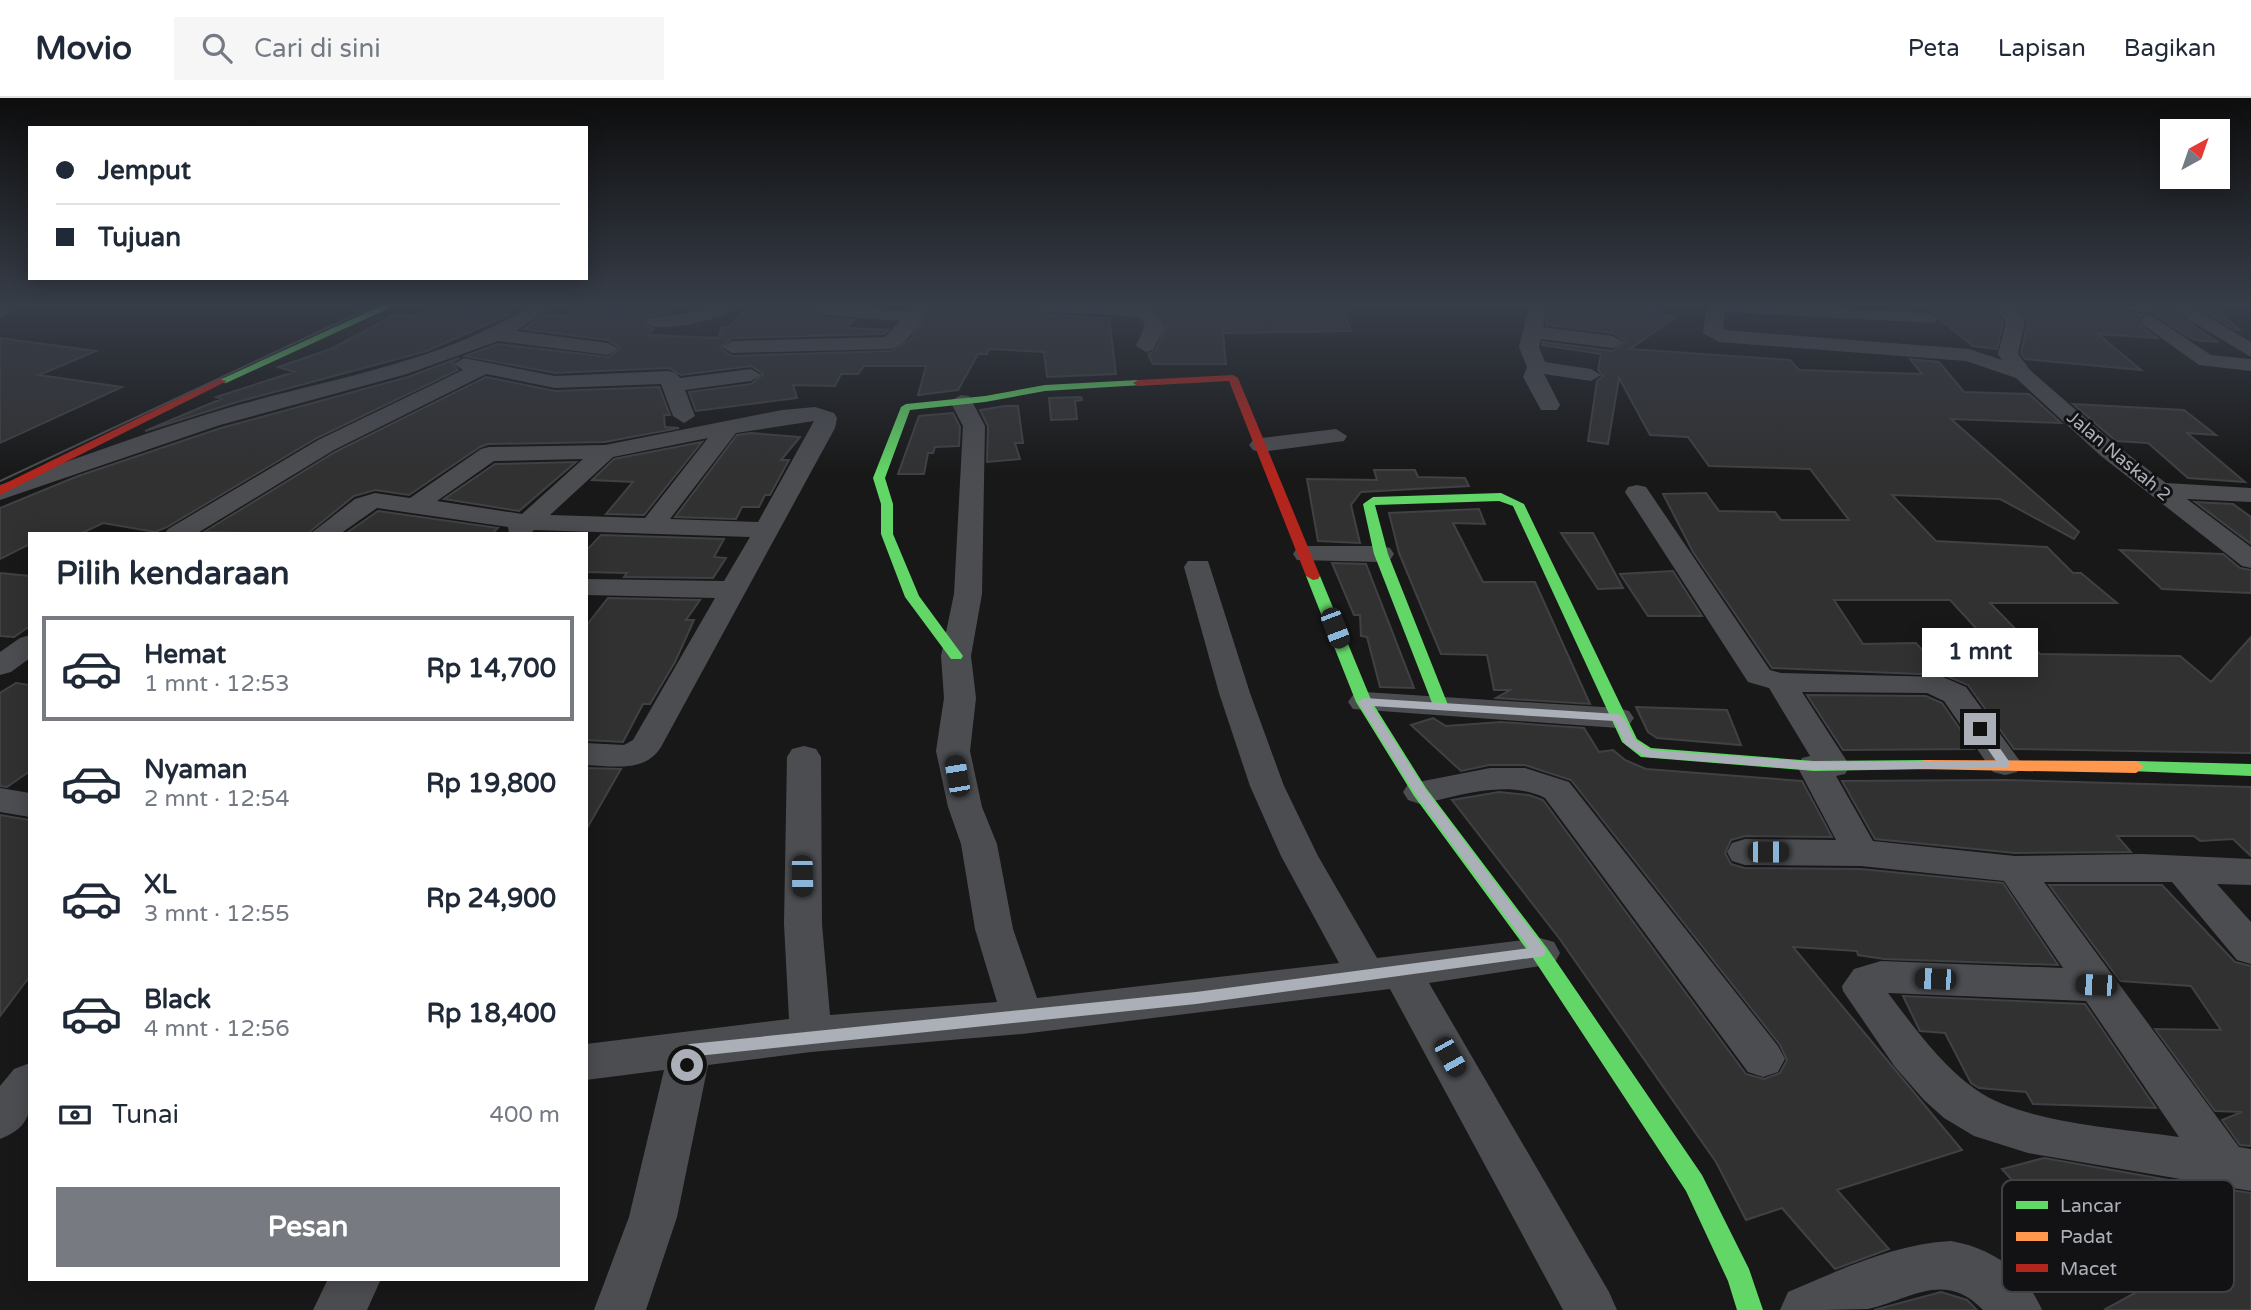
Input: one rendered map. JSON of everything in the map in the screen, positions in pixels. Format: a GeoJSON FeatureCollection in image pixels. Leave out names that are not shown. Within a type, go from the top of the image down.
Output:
{"type":"FeatureCollection","features":[{"type":"Feature","properties":{"kind":"main road"},"geometry":{"type":"LineString","coordinates":[[181,383],[232,361]]}},
{"type":"Feature","properties":{"kind":"main road"},"geometry":{"type":"LineString","coordinates":[[0,492],[270,361]]}},
{"type":"Feature","properties":{"kind":"main road"},"geometry":{"type":"LineString","coordinates":[[956,656],[912,597],[887,534],[887,504],[879,478],[906,407],[1045,388],[1233,378],[1364,702],[1420,792],[1540,953],[1694,1183],[1740,1278],[1750,1310]]}},
{"type":"Feature","properties":{"kind":"main road"},"geometry":{"type":"LineString","coordinates":[[1440,705],[1381,554],[1370,501],[1502,497],[1516,502],[1543,552],[1630,742],[1647,753],[1824,766],[2005,764],[2251,770]]}},
{"type":"Feature","properties":{"kind":"street"},"geometry":{"type":"LineString","coordinates":[[0,492],[242,411],[422,361]]}},
{"type":"Feature","properties":{"kind":"street"},"geometry":{"type":"LineString","coordinates":[[451,361],[555,382],[667,376],[672,378],[684,416]]}},
{"type":"Feature","properties":{"kind":"street"},"geometry":{"type":"LineString","coordinates":[[1534,361],[1537,367],[1533,377],[1549,405]]}},
{"type":"Feature","properties":{"kind":"street"},"geometry":{"type":"LineString","coordinates":[[1985,361],[2023,374]]}},
{"type":"Feature","properties":{"kind":"street","name":"Jalan Naskah 2"},"geometry":{"type":"LineString","coordinates":[[2013,361],[2023,374],[2159,490],[2251,560]]}},
{"type":"Feature","properties":{"kind":"street"},"geometry":{"type":"LineString","coordinates":[[2205,361],[2251,365]]}},
{"type":"Feature","properties":{"kind":"street"},"geometry":{"type":"LineString","coordinates":[[1537,367],[1591,375]]}},
{"type":"Feature","properties":{"kind":"street"},"geometry":{"type":"LineString","coordinates":[[180,532],[326,445],[484,368]]}},
{"type":"Feature","properties":{"kind":"street"},"geometry":{"type":"LineString","coordinates":[[675,386],[751,375]]}},
{"type":"Feature","properties":{"kind":"street"},"geometry":{"type":"LineString","coordinates":[[961,401],[974,426],[967,562],[968,594],[956,656],[960,698],[953,751],[957,776],[979,844],[995,929],[1022,1017]]}},
{"type":"Feature","properties":{"kind":"street"},"geometry":{"type":"LineString","coordinates":[[417,504],[489,453],[606,452],[801,414],[820,415],[827,420],[645,747],[630,756],[588,754]]}},
{"type":"Feature","properties":{"kind":"street"},"geometry":{"type":"LineString","coordinates":[[651,527],[729,428]]}},
{"type":"Feature","properties":{"kind":"street"},"geometry":{"type":"LineString","coordinates":[[1261,445],[1336,436]]}},
{"type":"Feature","properties":{"kind":"street"},"geometry":{"type":"LineString","coordinates":[[522,528],[606,452]]}},
{"type":"Feature","properties":{"kind":"street"},"geometry":{"type":"LineString","coordinates":[[2251,472],[2243,475],[2251,488]]}},
{"type":"Feature","properties":{"kind":"street"},"geometry":{"type":"LineString","coordinates":[[2159,490],[2251,495]]}},
{"type":"Feature","properties":{"kind":"street"},"geometry":{"type":"LineString","coordinates":[[1637,492],[1752,670],[1762,679],[1780,682],[1932,684],[1945,688],[1955,694],[2005,764]]}},
{"type":"Feature","properties":{"kind":"street"},"geometry":{"type":"LineString","coordinates":[[326,532],[369,501],[417,504],[522,528],[765,530]]}},
{"type":"Feature","properties":{"kind":"street"},"geometry":{"type":"LineString","coordinates":[[1306,554],[1381,554]]}},
{"type":"Feature","properties":{"kind":"street"},"geometry":{"type":"LineString","coordinates":[[1198,567],[1233,697],[1281,819],[1383,973],[1591,1310]]}},
{"type":"Feature","properties":{"kind":"street"},"geometry":{"type":"LineString","coordinates":[[591,594],[733,590]]}},
{"type":"Feature","properties":{"kind":"street"},"geometry":{"type":"LineString","coordinates":[[1780,682],[1824,766],[1861,853]]}},
{"type":"Feature","properties":{"kind":"street"},"geometry":{"type":"LineString","coordinates":[[1364,702],[1618,718]]}},
{"type":"Feature","properties":{"kind":"street"},"geometry":{"type":"LineString","coordinates":[[804,757],[803,924],[811,1034]]}},
{"type":"Feature","properties":{"kind":"street"},"geometry":{"type":"LineString","coordinates":[[1420,792],[1519,777],[1539,780],[1557,790],[1763,1059]]}},
{"type":"Feature","properties":{"kind":"street"},"geometry":{"type":"LineString","coordinates":[[1745,852],[1861,853],[2015,869],[2143,867],[2251,872]]}},
{"type":"Feature","properties":{"kind":"street"},"geometry":{"type":"LineString","coordinates":[[2015,869],[2096,985],[2237,1167]]}},
{"type":"Feature","properties":{"kind":"street"},"geometry":{"type":"LineString","coordinates":[[2184,871],[2251,949]]}},
{"type":"Feature","properties":{"kind":"street"},"geometry":{"type":"LineString","coordinates":[[588,1062],[811,1034],[1022,1017],[1540,953]]}},
{"type":"Feature","properties":{"kind":"street"},"geometry":{"type":"LineString","coordinates":[[2096,985],[1881,977],[1868,980],[1863,986],[1879,1012],[1932,1079],[1960,1104],[1990,1122],[2028,1132],[2237,1167]]}},
{"type":"Feature","properties":{"kind":"street"},"geometry":{"type":"LineString","coordinates":[[620,1310],[653,1217],[690,1050]]}},
{"type":"Feature","properties":{"kind":"street"},"geometry":{"type":"LineString","coordinates":[[0,1080],[28,1080]]}},
{"type":"Feature","properties":{"kind":"street"},"geometry":{"type":"LineString","coordinates":[[0,1119],[28,1083]]}},
{"type":"Feature","properties":{"kind":"street"},"geometry":{"type":"LineString","coordinates":[[1806,1310],[1873,1282],[1938,1264],[1953,1264],[1982,1275],[2016,1310]]}},
{"type":"Feature","properties":{"kind":"street"},"geometry":{"type":"LineString","coordinates":[[339,1310],[355,1281]]}},
{"type":"Feature","properties":{"kind":"building"},"geometry":{"type":"Polygon","coordinates":[[[0,361],[73,361],[39,375],[122,387],[0,443],[0,361]]]}},
{"type":"Feature","properties":{"kind":"building"},"geometry":{"type":"Polygon","coordinates":[[[297,361],[391,361],[237,402],[145,431],[221,399],[216,397],[294,372],[278,367],[297,361]]]}},
{"type":"Feature","properties":{"kind":"building"},"geometry":{"type":"Polygon","coordinates":[[[452,361],[455,361],[452,363],[458,370],[317,438],[155,532],[103,523],[84,532],[28,532],[28,545],[0,559],[0,508],[78,476],[221,428],[408,377],[452,361]]]}},
{"type":"Feature","properties":{"kind":"building"},"geometry":{"type":"Polygon","coordinates":[[[489,361],[974,361],[958,390],[918,395],[926,366],[864,366],[858,374],[841,374],[835,386],[793,385],[797,398],[696,411],[689,392],[751,384],[763,374],[751,366],[681,375],[669,368],[555,373],[489,361]]]}},
{"type":"Feature","properties":{"kind":"building"},"geometry":{"type":"Polygon","coordinates":[[[1045,361],[1114,361],[1116,374],[1047,377],[1045,361]]]}},
{"type":"Feature","properties":{"kind":"building"},"geometry":{"type":"Polygon","coordinates":[[[1151,361],[1226,361],[1226,364],[1153,364],[1151,361]]]}},
{"type":"Feature","properties":{"kind":"building"},"geometry":{"type":"Polygon","coordinates":[[[1600,361],[1791,361],[1799,370],[1922,374],[1911,361],[1925,361],[1939,362],[1964,392],[2029,394],[2061,423],[1951,419],[2079,532],[2074,539],[2000,499],[1892,495],[1936,541],[2047,547],[2073,573],[2081,573],[2117,603],[1990,603],[2040,654],[2180,656],[2211,682],[2251,637],[2251,753],[2014,749],[1968,685],[1944,675],[1772,668],[1693,552],[1663,494],[1706,493],[1719,511],[1775,512],[1781,520],[1849,520],[1810,469],[1709,466],[1688,437],[1650,435],[1619,378],[1608,444],[1588,441],[1597,381],[1603,376],[1598,370],[1600,361]],[[1834,600],[1863,644],[1916,643],[1930,659],[1999,653],[1950,600],[1834,600]]]}},
{"type":"Feature","properties":{"kind":"building"},"geometry":{"type":"Polygon","coordinates":[[[2041,361],[2130,361],[2141,370],[2041,361]]]}},
{"type":"Feature","properties":{"kind":"building"},"geometry":{"type":"Polygon","coordinates":[[[486,377],[555,391],[659,387],[670,415],[664,415],[665,427],[679,428],[605,442],[488,444],[409,495],[375,490],[354,496],[309,532],[204,532],[335,452],[486,377]]]}},
{"type":"Feature","properties":{"kind":"building"},"geometry":{"type":"Polygon","coordinates":[[[1081,397],[1082,400],[1075,401],[1077,419],[1051,420],[1049,398],[1081,397]]]}},
{"type":"Feature","properties":{"kind":"building"},"geometry":{"type":"Polygon","coordinates":[[[2073,404],[2184,410],[2216,435],[2187,433],[2245,482],[2188,478],[2148,443],[2116,441],[2073,404]]]}},
{"type":"Feature","properties":{"kind":"building"},"geometry":{"type":"Polygon","coordinates":[[[1018,406],[1023,443],[1015,443],[1020,459],[987,462],[988,426],[980,410],[1018,406]]]}},
{"type":"Feature","properties":{"kind":"building"},"geometry":{"type":"Polygon","coordinates":[[[953,413],[960,427],[959,446],[935,447],[933,453],[928,453],[924,474],[898,474],[919,416],[953,413]]]}},
{"type":"Feature","properties":{"kind":"building"},"geometry":{"type":"Polygon","coordinates":[[[751,433],[800,437],[781,460],[789,460],[770,495],[765,495],[759,507],[742,507],[736,519],[675,517],[737,435],[751,433]]]}},
{"type":"Feature","properties":{"kind":"building"},"geometry":{"type":"Polygon","coordinates":[[[702,442],[644,515],[606,514],[633,482],[592,480],[614,459],[702,442]]]}},
{"type":"Feature","properties":{"kind":"building"},"geometry":{"type":"Polygon","coordinates":[[[576,462],[519,511],[444,499],[495,464],[576,462]]]}},
{"type":"Feature","properties":{"kind":"building"},"geometry":{"type":"Polygon","coordinates":[[[1374,470],[1415,470],[1418,477],[1465,478],[1469,486],[1361,492],[1351,505],[1360,543],[1318,541],[1307,479],[1377,480],[1374,470]]]}},
{"type":"Feature","properties":{"kind":"building"},"geometry":{"type":"Polygon","coordinates":[[[2195,502],[2233,504],[2251,517],[2251,544],[2195,502]]]}},
{"type":"Feature","properties":{"kind":"building"},"geometry":{"type":"Polygon","coordinates":[[[1479,509],[1485,524],[1453,523],[1483,582],[1535,582],[1590,704],[1496,698],[1510,690],[1494,690],[1487,655],[1441,654],[1399,553],[1389,513],[1479,509]]]}},
{"type":"Feature","properties":{"kind":"building"},"geometry":{"type":"Polygon","coordinates":[[[378,511],[498,528],[494,532],[348,532],[378,511]]]}},
{"type":"Feature","properties":{"kind":"building"},"geometry":{"type":"Polygon","coordinates":[[[1561,533],[1593,533],[1623,588],[1598,589],[1561,533]]]}},
{"type":"Feature","properties":{"kind":"building"},"geometry":{"type":"Polygon","coordinates":[[[601,535],[724,539],[714,557],[726,558],[713,578],[624,577],[627,573],[588,572],[588,549],[601,535]]]}},
{"type":"Feature","properties":{"kind":"building"},"geometry":{"type":"Polygon","coordinates":[[[2120,550],[2223,554],[2240,568],[2251,570],[2251,593],[2162,589],[2120,550]]]}},
{"type":"Feature","properties":{"kind":"building"},"geometry":{"type":"Polygon","coordinates":[[[1332,563],[1366,564],[1414,688],[1380,687],[1367,637],[1361,636],[1360,615],[1354,615],[1332,563]]]}},
{"type":"Feature","properties":{"kind":"building"},"geometry":{"type":"Polygon","coordinates":[[[1673,571],[1702,616],[1648,616],[1620,574],[1673,571]]]}},
{"type":"Feature","properties":{"kind":"building"},"geometry":{"type":"Polygon","coordinates":[[[0,573],[28,576],[28,627],[14,637],[0,636],[0,573]]]}},
{"type":"Feature","properties":{"kind":"building"},"geometry":{"type":"Polygon","coordinates":[[[608,598],[700,600],[686,620],[694,620],[675,662],[650,704],[643,704],[623,742],[588,740],[588,623],[608,598]]]}},
{"type":"Feature","properties":{"kind":"building"},"geometry":{"type":"Polygon","coordinates":[[[16,683],[28,685],[28,772],[7,787],[0,786],[0,693],[16,683]]]}},
{"type":"Feature","properties":{"kind":"building"},"geometry":{"type":"Polygon","coordinates":[[[1807,695],[1926,696],[1942,703],[1974,749],[1843,750],[1807,695]]]}},
{"type":"Feature","properties":{"kind":"building"},"geometry":{"type":"Polygon","coordinates":[[[1636,707],[1727,710],[1741,745],[1657,738],[1648,732],[1636,707]]]}},
{"type":"Feature","properties":{"kind":"building"},"geometry":{"type":"Polygon","coordinates":[[[1433,718],[1446,726],[1501,722],[1584,728],[1599,752],[1613,750],[1625,760],[1646,769],[1802,781],[1832,837],[1745,836],[1731,840],[1725,853],[1731,864],[1744,868],[1861,869],[2003,883],[2058,965],[1884,959],[1858,955],[1857,951],[1793,947],[1962,1150],[1837,1190],[1889,1249],[1835,1269],[1782,1208],[1746,1220],[1716,1162],[1559,938],[1452,800],[1499,792],[1529,795],[1543,800],[1746,1074],[1764,1079],[1780,1073],[1787,1060],[1780,1045],[1571,780],[1525,765],[1489,765],[1461,771],[1411,725],[1433,718]]]}},
{"type":"Feature","properties":{"kind":"building"},"geometry":{"type":"Polygon","coordinates":[[[588,768],[621,769],[588,827],[588,768]]]}},
{"type":"Feature","properties":{"kind":"building"},"geometry":{"type":"Polygon","coordinates":[[[2005,780],[2251,787],[2251,856],[2233,839],[2200,841],[2194,836],[2117,836],[2131,852],[2015,853],[1875,839],[1842,781],[2005,780]]]}},
{"type":"Feature","properties":{"kind":"building"},"geometry":{"type":"Polygon","coordinates":[[[0,815],[28,820],[28,979],[0,1016],[0,815]]]}},
{"type":"Feature","properties":{"kind":"building"},"geometry":{"type":"Polygon","coordinates":[[[2049,885],[2162,885],[2235,962],[2251,966],[2251,1146],[2240,1145],[2222,1120],[2242,1112],[2215,1111],[2155,1029],[2221,1030],[2191,986],[2120,981],[2049,885]]]}},
{"type":"Feature","properties":{"kind":"building"},"geometry":{"type":"Polygon","coordinates":[[[1903,996],[2085,1004],[2156,1108],[2033,1104],[2026,1092],[1979,1088],[1971,1083],[1945,1033],[1920,1031],[1903,996]]]}},
{"type":"Feature","properties":{"kind":"building"},"geometry":{"type":"Polygon","coordinates":[[[2044,1158],[2169,1180],[2012,1180],[2002,1169],[2044,1158]]]}},
{"type":"Feature","properties":{"kind":"building"},"geometry":{"type":"Polygon","coordinates":[[[2234,1190],[2251,1193],[2251,1310],[2104,1310],[2137,1292],[2234,1292],[2234,1190]]]}},
{"type":"Feature","properties":{"kind":"building"},"geometry":{"type":"Polygon","coordinates":[[[1941,1292],[1967,1300],[1977,1310],[1874,1310],[1941,1292]]]}},
{"type":"Feature","properties":{"kind":"tram line"},"geometry":{"type":"LineString","coordinates":[[0,481],[257,361]]}},
{"type":"Feature","properties":{"kind":"traffic: fast"},"geometry":{"type":"LineString","coordinates":[[222,381],[267,361]]}},
{"type":"Feature","properties":{"kind":"traffic: fast"},"geometry":{"type":"LineString","coordinates":[[956,656],[912,597],[887,534],[887,504],[879,478],[906,407],[985,399],[1045,388],[1138,383]]}},
{"type":"Feature","properties":{"kind":"traffic: fast"},"geometry":{"type":"LineString","coordinates":[[1440,705],[1381,554],[1369,504],[1373,501],[1501,497],[1518,504],[1630,742],[1647,753],[1814,766],[1924,765]]}},
{"type":"Feature","properties":{"kind":"traffic: fast"},"geometry":{"type":"LineString","coordinates":[[1313,576],[1364,702],[1420,792],[1540,953],[1694,1183],[1740,1278],[1750,1310]]}},
{"type":"Feature","properties":{"kind":"traffic: fast"},"geometry":{"type":"LineString","coordinates":[[2136,767],[2251,770]]}},
{"type":"Feature","properties":{"kind":"traffic: slow"},"geometry":{"type":"LineString","coordinates":[[1924,765],[2136,767]]}},
{"type":"Feature","properties":{"kind":"traffic: jam"},"geometry":{"type":"LineString","coordinates":[[1138,383],[1233,378],[1313,576]]}},
{"type":"Feature","properties":{"kind":"traffic: jam"},"geometry":{"type":"LineString","coordinates":[[0,491],[222,381]]}},
{"type":"Feature","properties":{"kind":"route"},"geometry":{"type":"LineString","coordinates":[[687,1065],[690,1050],[811,1034],[934,1026],[1196,998],[1540,953],[1420,792],[1364,702],[1618,718],[1630,742],[1640,750],[1654,755],[1814,766],[2005,764],[1980,729]]}}]}
